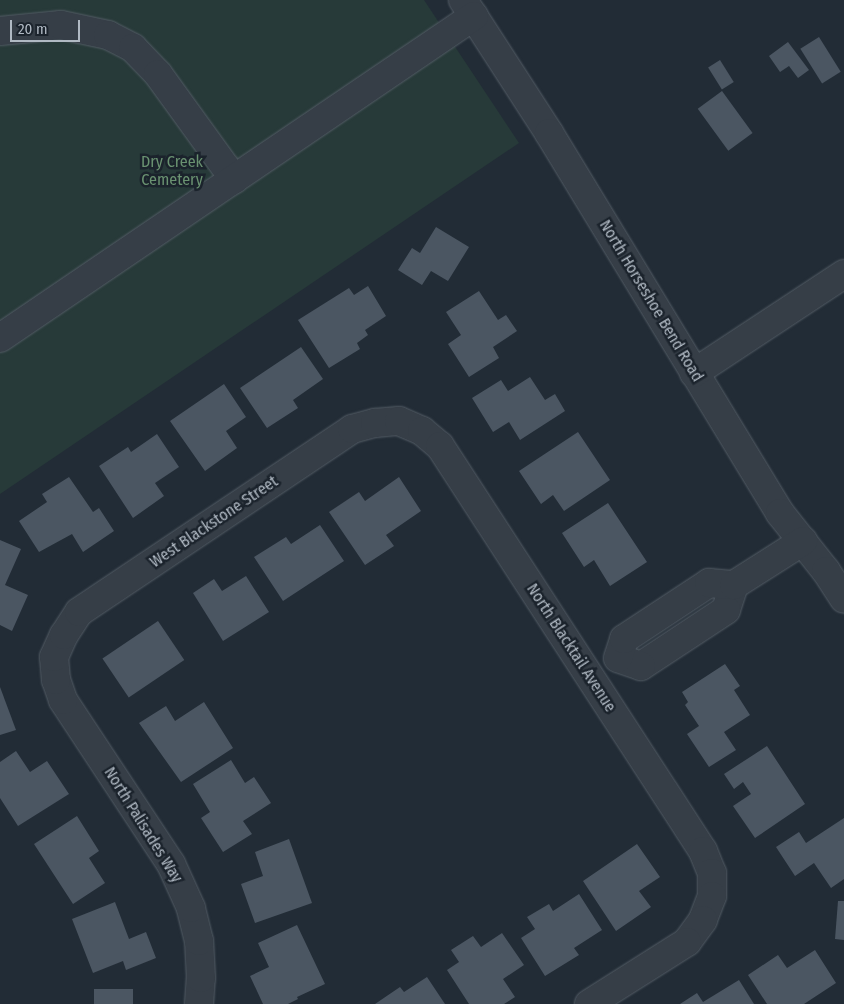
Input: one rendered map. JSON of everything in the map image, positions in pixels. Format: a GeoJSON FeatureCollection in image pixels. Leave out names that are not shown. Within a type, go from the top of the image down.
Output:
{"type":"FeatureCollection","features":[{"type":"Feature","properties":{"kind":"street"},"geometry":{"type":"LineString","coordinates":[[0,338],[234,179],[469,8]]}},
{"type":"Feature","properties":{"kind":"street","name":"North Horseshoe Bend Road"},"geometry":{"type":"LineString","coordinates":[[469,8],[549,133],[780,513],[844,599]]}},
{"type":"Feature","properties":{"kind":"street"},"geometry":{"type":"LineString","coordinates":[[0,31],[61,25],[108,35],[133,48],[158,74],[234,179]]}},
{"type":"Feature","properties":{"kind":"street"},"geometry":{"type":"LineString","coordinates":[[694,373],[844,274]]}},
{"type":"Feature","properties":{"kind":"street","name":"West Blackstone Street"},"geometry":{"type":"LineString","coordinates":[[54,657],[64,635],[80,612],[352,429],[376,423],[399,421]]}},
{"type":"Feature","properties":{"kind":"street","name":"North Blacktail Avenue"},"geometry":{"type":"LineString","coordinates":[[399,421],[422,431],[440,446],[703,851],[712,873],[712,896],[703,920],[687,942],[589,1004]]}},
{"type":"Feature","properties":{"kind":"street"},"geometry":{"type":"LineString","coordinates":[[590,676],[618,658],[624,639],[709,583],[734,585],[802,541]]}},
{"type":"Feature","properties":{"kind":"street","name":"North Palisades Way"},"geometry":{"type":"LineString","coordinates":[[54,657],[56,680],[63,700],[171,864],[191,908],[199,941],[202,978],[199,1004]]}},
{"type":"Feature","properties":{"kind":"green space","name":"Dry Creek Cemetery"},"geometry":{"type":"Polygon","coordinates":[[[0,0],[424,0],[519,143],[0,494],[0,0]]]}},
{"type":"Feature","properties":{"kind":"building"},"geometry":{"type":"Polygon","coordinates":[[[819,37],[841,72],[822,83],[800,49],[819,37]]]}},
{"type":"Feature","properties":{"kind":"building"},"geometry":{"type":"Polygon","coordinates":[[[788,42],[809,70],[798,78],[789,66],[780,72],[769,56],[788,42]]]}},
{"type":"Feature","properties":{"kind":"building"},"geometry":{"type":"Polygon","coordinates":[[[720,60],[734,82],[722,89],[708,67],[720,60]]]}},
{"type":"Feature","properties":{"kind":"building"},"geometry":{"type":"Polygon","coordinates":[[[722,91],[753,133],[728,151],[698,109],[722,91]]]}},
{"type":"Feature","properties":{"kind":"building"},"geometry":{"type":"Polygon","coordinates":[[[436,227],[469,247],[448,281],[431,271],[422,285],[398,270],[412,248],[420,253],[436,227]]]}},
{"type":"Feature","properties":{"kind":"building"},"geometry":{"type":"Polygon","coordinates":[[[368,286],[386,316],[365,330],[368,335],[357,343],[360,349],[329,368],[298,320],[349,288],[354,295],[368,286]]]}},
{"type":"Feature","properties":{"kind":"building"},"geometry":{"type":"Polygon","coordinates":[[[479,291],[498,320],[506,315],[517,331],[493,347],[499,358],[469,377],[448,344],[461,335],[446,312],[479,291]]]}},
{"type":"Feature","properties":{"kind":"building"},"geometry":{"type":"Polygon","coordinates":[[[301,347],[323,379],[293,400],[298,408],[267,428],[240,388],[301,347]]]}},
{"type":"Feature","properties":{"kind":"building"},"geometry":{"type":"Polygon","coordinates":[[[530,377],[545,400],[555,394],[565,411],[520,440],[509,422],[493,432],[472,398],[501,380],[508,391],[530,377]]]}},
{"type":"Feature","properties":{"kind":"building"},"geometry":{"type":"Polygon","coordinates":[[[224,384],[246,417],[226,431],[237,448],[205,471],[170,421],[224,384]]]}},
{"type":"Feature","properties":{"kind":"building"},"geometry":{"type":"Polygon","coordinates":[[[578,432],[610,480],[564,511],[553,495],[541,504],[519,471],[578,432]]]}},
{"type":"Feature","properties":{"kind":"building"},"geometry":{"type":"Polygon","coordinates":[[[157,434],[179,467],[155,483],[164,496],[133,518],[99,466],[128,447],[131,452],[157,434]]]}},
{"type":"Feature","properties":{"kind":"building"},"geometry":{"type":"Polygon","coordinates":[[[69,477],[93,512],[99,508],[114,531],[83,552],[72,534],[39,552],[19,521],[47,502],[42,494],[69,477]]]}},
{"type":"Feature","properties":{"kind":"building"},"geometry":{"type":"Polygon","coordinates":[[[399,477],[421,511],[386,535],[394,546],[365,565],[329,512],[359,492],[365,501],[399,477]]]}},
{"type":"Feature","properties":{"kind":"building"},"geometry":{"type":"Polygon","coordinates":[[[608,503],[647,562],[610,586],[594,560],[584,567],[562,533],[608,503]]]}},
{"type":"Feature","properties":{"kind":"building"},"geometry":{"type":"Polygon","coordinates":[[[320,525],[344,561],[283,601],[254,557],[286,537],[291,544],[320,525]]]}},
{"type":"Feature","properties":{"kind":"building"},"geometry":{"type":"Polygon","coordinates":[[[0,540],[21,549],[5,585],[28,595],[12,631],[0,625],[0,540]]]}},
{"type":"Feature","properties":{"kind":"building"},"geometry":{"type":"Polygon","coordinates":[[[246,576],[269,612],[223,641],[193,593],[214,579],[222,591],[246,576]]]}},
{"type":"Feature","properties":{"kind":"building"},"geometry":{"type":"Polygon","coordinates":[[[158,621],[184,660],[129,697],[102,658],[158,621]]]}},
{"type":"Feature","properties":{"kind":"building"},"geometry":{"type":"Polygon","coordinates":[[[725,664],[740,686],[734,690],[750,715],[724,732],[736,750],[709,767],[687,734],[699,726],[685,705],[688,702],[682,692],[725,664]]]}},
{"type":"Feature","properties":{"kind":"building"},"geometry":{"type":"Polygon","coordinates":[[[0,687],[16,730],[0,735],[0,687]]]}},
{"type":"Feature","properties":{"kind":"building"},"geometry":{"type":"Polygon","coordinates":[[[204,702],[233,748],[181,782],[139,723],[166,706],[175,721],[204,702]]]}},
{"type":"Feature","properties":{"kind":"building"},"geometry":{"type":"Polygon","coordinates":[[[767,746],[805,804],[755,838],[733,806],[751,794],[743,782],[734,789],[724,774],[767,746]]]}},
{"type":"Feature","properties":{"kind":"building"},"geometry":{"type":"Polygon","coordinates":[[[16,751],[30,772],[47,761],[69,794],[18,826],[0,798],[0,762],[16,751]]]}},
{"type":"Feature","properties":{"kind":"building"},"geometry":{"type":"Polygon","coordinates":[[[231,760],[245,783],[254,777],[271,803],[243,821],[252,834],[223,852],[201,818],[210,812],[193,784],[231,760]]]}},
{"type":"Feature","properties":{"kind":"building"},"geometry":{"type":"Polygon","coordinates":[[[77,816],[99,851],[89,858],[105,883],[73,904],[34,844],[77,816]]]}},
{"type":"Feature","properties":{"kind":"building"},"geometry":{"type":"Polygon","coordinates":[[[844,818],[844,879],[831,888],[814,863],[795,876],[776,847],[799,832],[806,843],[844,818]]]}},
{"type":"Feature","properties":{"kind":"building"},"geometry":{"type":"Polygon","coordinates":[[[289,839],[312,903],[255,923],[241,884],[263,876],[255,852],[289,839]]]}},
{"type":"Feature","properties":{"kind":"building"},"geometry":{"type":"Polygon","coordinates":[[[637,844],[660,877],[639,891],[651,907],[616,931],[583,881],[637,844]]]}},
{"type":"Feature","properties":{"kind":"building"},"geometry":{"type":"Polygon","coordinates":[[[579,894],[602,930],[574,948],[579,955],[545,976],[521,938],[535,929],[527,917],[549,904],[553,911],[579,894]]]}},
{"type":"Feature","properties":{"kind":"building"},"geometry":{"type":"Polygon","coordinates":[[[838,901],[844,901],[844,940],[835,939],[838,901]]]}},
{"type":"Feature","properties":{"kind":"building"},"geometry":{"type":"Polygon","coordinates":[[[115,902],[129,939],[146,932],[156,958],[126,970],[123,961],[93,973],[72,919],[115,902]]]}},
{"type":"Feature","properties":{"kind":"building"},"geometry":{"type":"Polygon","coordinates":[[[297,925],[325,984],[297,997],[298,999],[288,1004],[263,1004],[250,976],[269,967],[258,943],[297,925]]]}},
{"type":"Feature","properties":{"kind":"building"},"geometry":{"type":"Polygon","coordinates":[[[502,933],[524,965],[503,979],[515,997],[504,1004],[469,1004],[447,970],[459,962],[451,950],[473,936],[481,947],[502,933]]]}},
{"type":"Feature","properties":{"kind":"building"},"geometry":{"type":"Polygon","coordinates":[[[815,950],[836,983],[804,1004],[767,1004],[748,975],[778,955],[787,968],[815,950]]]}},
{"type":"Feature","properties":{"kind":"building"},"geometry":{"type":"Polygon","coordinates":[[[427,977],[445,1004],[375,1004],[400,987],[404,992],[427,977]]]}},
{"type":"Feature","properties":{"kind":"building"},"geometry":{"type":"Polygon","coordinates":[[[739,980],[754,1004],[680,1004],[697,993],[703,1002],[739,980]]]}},
{"type":"Feature","properties":{"kind":"building"},"geometry":{"type":"Polygon","coordinates":[[[94,989],[133,989],[133,1004],[94,1004],[94,989]]]}}]}
